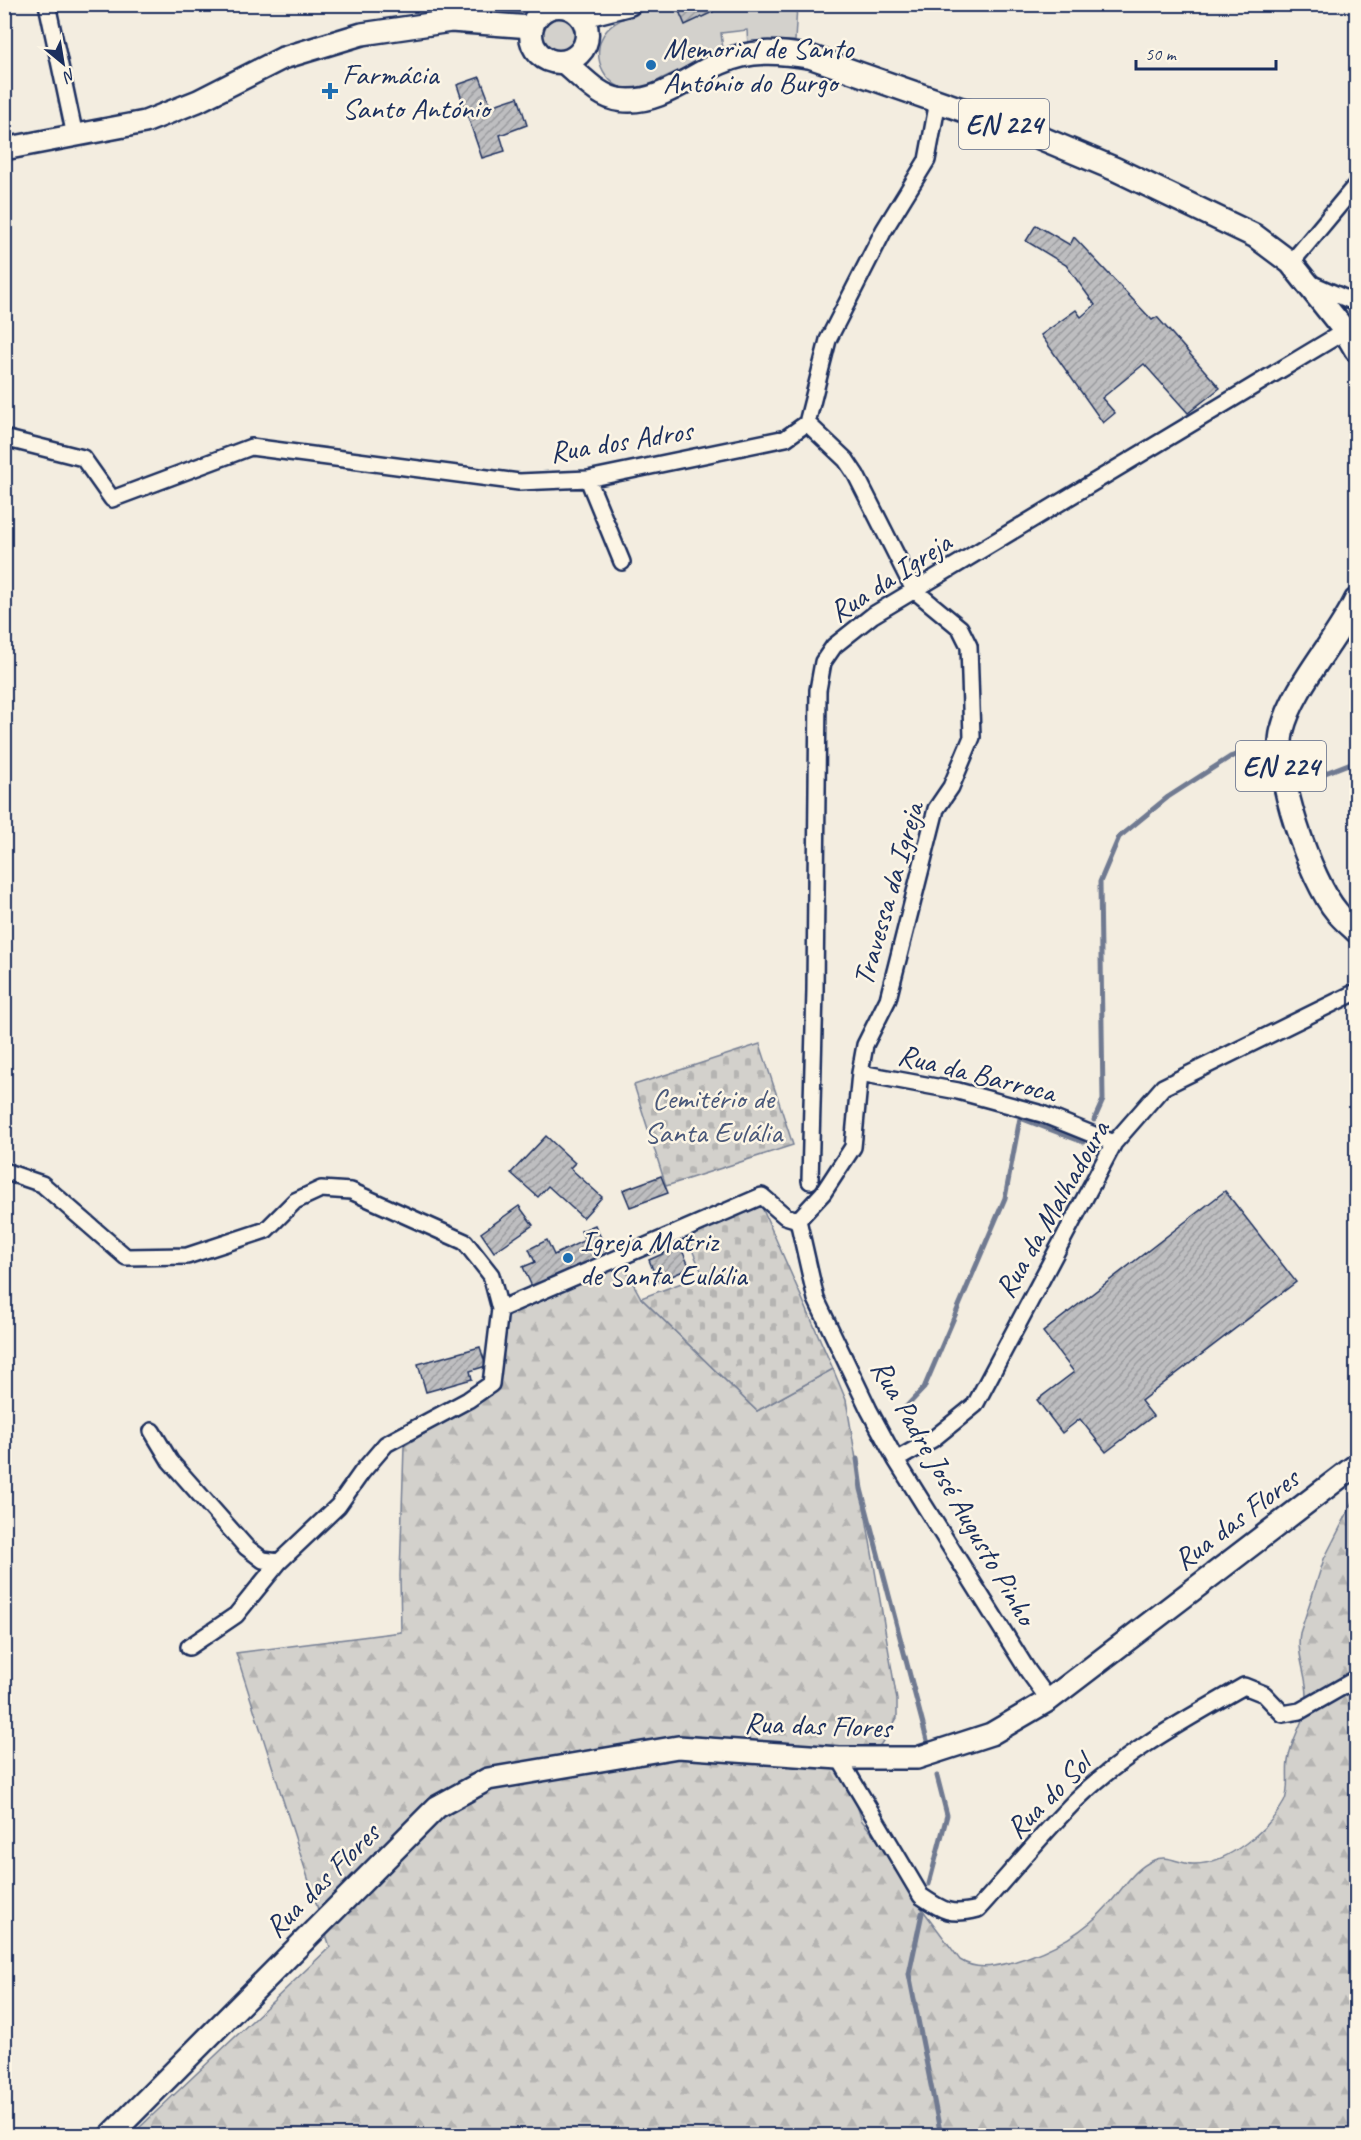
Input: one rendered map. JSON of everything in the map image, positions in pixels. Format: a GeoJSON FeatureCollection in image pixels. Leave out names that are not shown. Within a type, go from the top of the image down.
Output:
{"type":"FeatureCollection","features":[{"type":"Feature","properties":{"kind":"main road"},"geometry":{"type":"LineString","coordinates":[[582,16],[628,4]]}},
{"type":"Feature","properties":{"kind":"main road"},"geometry":{"type":"LineString","coordinates":[[531,27],[539,13],[554,5],[569,7],[582,16],[588,35],[586,44],[573,59],[564,62]]}},
{"type":"Feature","properties":{"kind":"main road","name":"EN 224"},"geometry":{"type":"LineString","coordinates":[[531,27],[530,37],[538,54],[555,63],[564,62],[599,92],[620,100],[643,100],[676,87],[721,63],[750,54],[778,52],[811,57],[1029,133],[1115,169],[1255,236],[1291,263],[1351,340]]}},
{"type":"Feature","properties":{"kind":"main road"},"geometry":{"type":"LineString","coordinates":[[586,44],[599,92]]}},
{"type":"Feature","properties":{"kind":"main road","name":"EN 224"},"geometry":{"type":"LineString","coordinates":[[1356,600],[1295,698],[1281,732],[1281,766],[1288,801],[1315,876],[1336,912],[1356,931]]}},
{"type":"Feature","properties":{"kind":"street"},"geometry":{"type":"LineString","coordinates":[[47,4],[75,136]]}},
{"type":"Feature","properties":{"kind":"street"},"geometry":{"type":"LineString","coordinates":[[4,149],[145,122],[198,101],[284,58],[362,34],[451,21],[531,27]]}},
{"type":"Feature","properties":{"kind":"street"},"geometry":{"type":"LineString","coordinates":[[914,590],[856,475],[846,460],[807,423],[828,340],[884,230],[927,160],[938,101]]}},
{"type":"Feature","properties":{"kind":"street"},"geometry":{"type":"LineString","coordinates":[[1291,263],[1356,185]]}},
{"type":"Feature","properties":{"kind":"street"},"geometry":{"type":"LineString","coordinates":[[1305,281],[1356,303]]}},
{"type":"Feature","properties":{"kind":"street","name":"Rua da Igreja"},"geometry":{"type":"LineString","coordinates":[[810,1181],[815,990],[818,690],[823,662],[834,646],[873,615],[1351,340]]}},
{"type":"Feature","properties":{"kind":"street","name":"Rua dos Adros"},"geometry":{"type":"LineString","coordinates":[[4,438],[83,458],[112,499],[251,447],[519,482],[588,479],[786,438],[807,423]]}},
{"type":"Feature","properties":{"kind":"street"},"geometry":{"type":"LineString","coordinates":[[588,479],[621,562]]}},
{"type":"Feature","properties":{"kind":"street","name":"Travessa da Igreja"},"geometry":{"type":"LineString","coordinates":[[798,1220],[823,1193],[853,1147],[865,1045],[888,999],[936,809],[951,787],[972,737],[969,646],[960,628],[914,590]]}},
{"type":"Feature","properties":{"kind":"street","name":"Rua da Malhadoura"},"geometry":{"type":"LineString","coordinates":[[897,1460],[933,1439],[975,1405],[1114,1143],[1163,1087],[1356,992]]}},
{"type":"Feature","properties":{"kind":"street","name":"Rua da Barroca"},"geometry":{"type":"LineString","coordinates":[[860,1073],[958,1091],[1031,1111],[1114,1143]]}},
{"type":"Feature","properties":{"kind":"street"},"geometry":{"type":"LineString","coordinates":[[4,1171],[42,1184],[126,1257],[187,1256],[266,1230],[295,1201],[321,1188],[351,1191],[465,1242],[491,1275],[500,1309],[491,1384],[468,1400],[386,1444],[362,1472],[338,1506],[279,1562],[236,1615],[189,1647]]}},
{"type":"Feature","properties":{"kind":"street"},"geometry":{"type":"LineString","coordinates":[[500,1309],[762,1196],[785,1216],[798,1220]]}},
{"type":"Feature","properties":{"kind":"street","name":"Rua Padre José Augusto Pinho"},"geometry":{"type":"LineString","coordinates":[[798,1220],[816,1299],[869,1410],[897,1460],[1028,1671],[1049,1700]]}},
{"type":"Feature","properties":{"kind":"street"},"geometry":{"type":"LineString","coordinates":[[152,1431],[170,1461],[246,1547],[264,1560],[279,1562]]}},
{"type":"Feature","properties":{"kind":"street","name":"Rua das Flores"},"geometry":{"type":"LineString","coordinates":[[111,2136],[437,1807],[488,1779],[678,1748],[839,1758],[917,1758],[991,1734],[1049,1700],[1356,1465]]}},
{"type":"Feature","properties":{"kind":"street","name":"Rua do Sol"},"geometry":{"type":"LineString","coordinates":[[839,1758],[921,1896],[938,1907],[959,1914],[978,1909],[1077,1799],[1131,1754],[1171,1728],[1244,1686],[1264,1694],[1283,1714],[1300,1711],[1356,1679]]}},
{"type":"Feature","properties":{"kind":"green space"},"geometry":{"type":"Polygon","coordinates":[[[661,5],[797,5],[795,41],[766,41],[748,45],[747,30],[721,33],[723,49],[716,53],[643,88],[628,89],[618,86],[603,71],[599,50],[601,40],[607,30],[618,21],[661,5]]]}},
{"type":"Feature","properties":{"kind":"green space"},"geometry":{"type":"Polygon","coordinates":[[[559,17],[571,22],[576,34],[571,46],[559,51],[547,46],[542,34],[547,22],[559,17]]]}},
{"type":"Feature","properties":{"kind":"green space","name":"Cemitério de Santa Eulália"},"geometry":{"type":"Polygon","coordinates":[[[760,1044],[793,1145],[666,1186],[634,1085],[760,1044]]]}},
{"type":"Feature","properties":{"kind":"green space","name":"Cemitério de Santa Eulália"},"geometry":{"type":"Polygon","coordinates":[[[760,1203],[833,1369],[757,1411],[641,1298],[703,1275],[686,1236],[760,1203]]]}},
{"type":"Feature","properties":{"kind":"green space"},"geometry":{"type":"Polygon","coordinates":[[[622,1263],[641,1298],[757,1411],[833,1369],[846,1400],[897,1700],[897,1718],[881,1744],[859,1768],[855,1791],[856,1802],[862,1821],[880,1843],[908,1890],[960,1960],[973,1966],[986,1967],[1013,1962],[1053,1947],[1077,1933],[1099,1915],[1140,1868],[1159,1858],[1193,1864],[1219,1859],[1246,1844],[1277,1812],[1286,1798],[1289,1753],[1307,1704],[1307,1688],[1299,1649],[1300,1633],[1324,1559],[1349,1510],[1356,1488],[1356,2135],[143,2136],[138,2129],[330,1947],[236,1653],[401,1632],[400,1576],[404,1446],[495,1389],[504,1314],[622,1263]]]}},
{"type":"Feature","properties":{"kind":"building"},"geometry":{"type":"Polygon","coordinates":[[[676,4],[709,4],[713,12],[685,25],[676,4]]]}},
{"type":"Feature","properties":{"kind":"building"},"geometry":{"type":"Polygon","coordinates":[[[480,77],[491,106],[518,97],[527,125],[500,135],[505,151],[482,158],[457,85],[480,77]]]}},
{"type":"Feature","properties":{"kind":"building"},"geometry":{"type":"Polygon","coordinates":[[[1036,225],[1070,245],[1074,237],[1152,320],[1157,317],[1220,388],[1188,413],[1144,364],[1102,398],[1115,413],[1103,423],[1041,335],[1076,310],[1081,317],[1095,305],[1066,265],[1026,241],[1036,225]]]}},
{"type":"Feature","properties":{"kind":"building"},"geometry":{"type":"Polygon","coordinates":[[[546,1136],[575,1163],[570,1168],[602,1197],[583,1218],[548,1186],[538,1197],[511,1173],[546,1136]]]}},
{"type":"Feature","properties":{"kind":"building"},"geometry":{"type":"Polygon","coordinates":[[[661,1176],[668,1193],[630,1207],[623,1190],[661,1176]]]}},
{"type":"Feature","properties":{"kind":"building"},"geometry":{"type":"Polygon","coordinates":[[[1225,1191],[1296,1282],[1141,1401],[1153,1416],[1106,1452],[1080,1419],[1062,1433],[1037,1400],[1074,1372],[1043,1332],[1225,1191]]]}},
{"type":"Feature","properties":{"kind":"building"},"geometry":{"type":"Polygon","coordinates":[[[519,1206],[533,1225],[494,1252],[481,1233],[519,1206]]]}},
{"type":"Feature","properties":{"kind":"building","name":"Igreja Matriz de Santa Eulália"},"geometry":{"type":"Polygon","coordinates":[[[595,1225],[609,1255],[534,1291],[523,1267],[535,1262],[529,1249],[547,1240],[554,1255],[585,1240],[581,1231],[595,1225]]]}},
{"type":"Feature","properties":{"kind":"building"},"geometry":{"type":"Polygon","coordinates":[[[680,1246],[690,1268],[658,1282],[649,1260],[680,1246]]]}},
{"type":"Feature","properties":{"kind":"building"},"geometry":{"type":"Polygon","coordinates":[[[480,1347],[486,1366],[470,1371],[472,1379],[426,1392],[418,1364],[480,1347]]]}},
{"type":"Feature","properties":{"kind":"waterway"},"geometry":{"type":"LineString","coordinates":[[1094,1120],[1103,1100],[1100,882],[1119,837],[1168,797],[1230,757],[1260,748],[1264,757],[1266,779]]}},
{"type":"Feature","properties":{"kind":"waterway"},"geometry":{"type":"LineString","coordinates":[[1299,779],[1310,779],[1356,761]]}},
{"type":"Feature","properties":{"kind":"waterway"},"geometry":{"type":"LineString","coordinates":[[904,1409],[924,1388],[1005,1198],[1020,1118],[1083,1142]]}},
{"type":"Feature","properties":{"kind":"waterway"},"geometry":{"type":"LineString","coordinates":[[857,1459],[861,1489],[928,1744]]}},
{"type":"Feature","properties":{"kind":"waterway"},"geometry":{"type":"LineString","coordinates":[[929,1884],[947,1815],[937,1776]]}},
{"type":"Feature","properties":{"kind":"waterway"},"geometry":{"type":"LineString","coordinates":[[922,1913],[909,1974],[941,2136]]}},
{"type":"Feature","properties":{"kind":"place","name":"Memorial de Santo António do Burgo"},"geometry":{"type":"Point","coordinates":[651,65]}},
{"type":"Feature","properties":{"kind":"place","name":"Farmácia Santo António"},"geometry":{"type":"Point","coordinates":[330,91]}},
{"type":"Feature","properties":{"kind":"place","name":"Igreja Matriz de Santa Eulália"},"geometry":{"type":"Point","coordinates":[568,1258]}}]}
